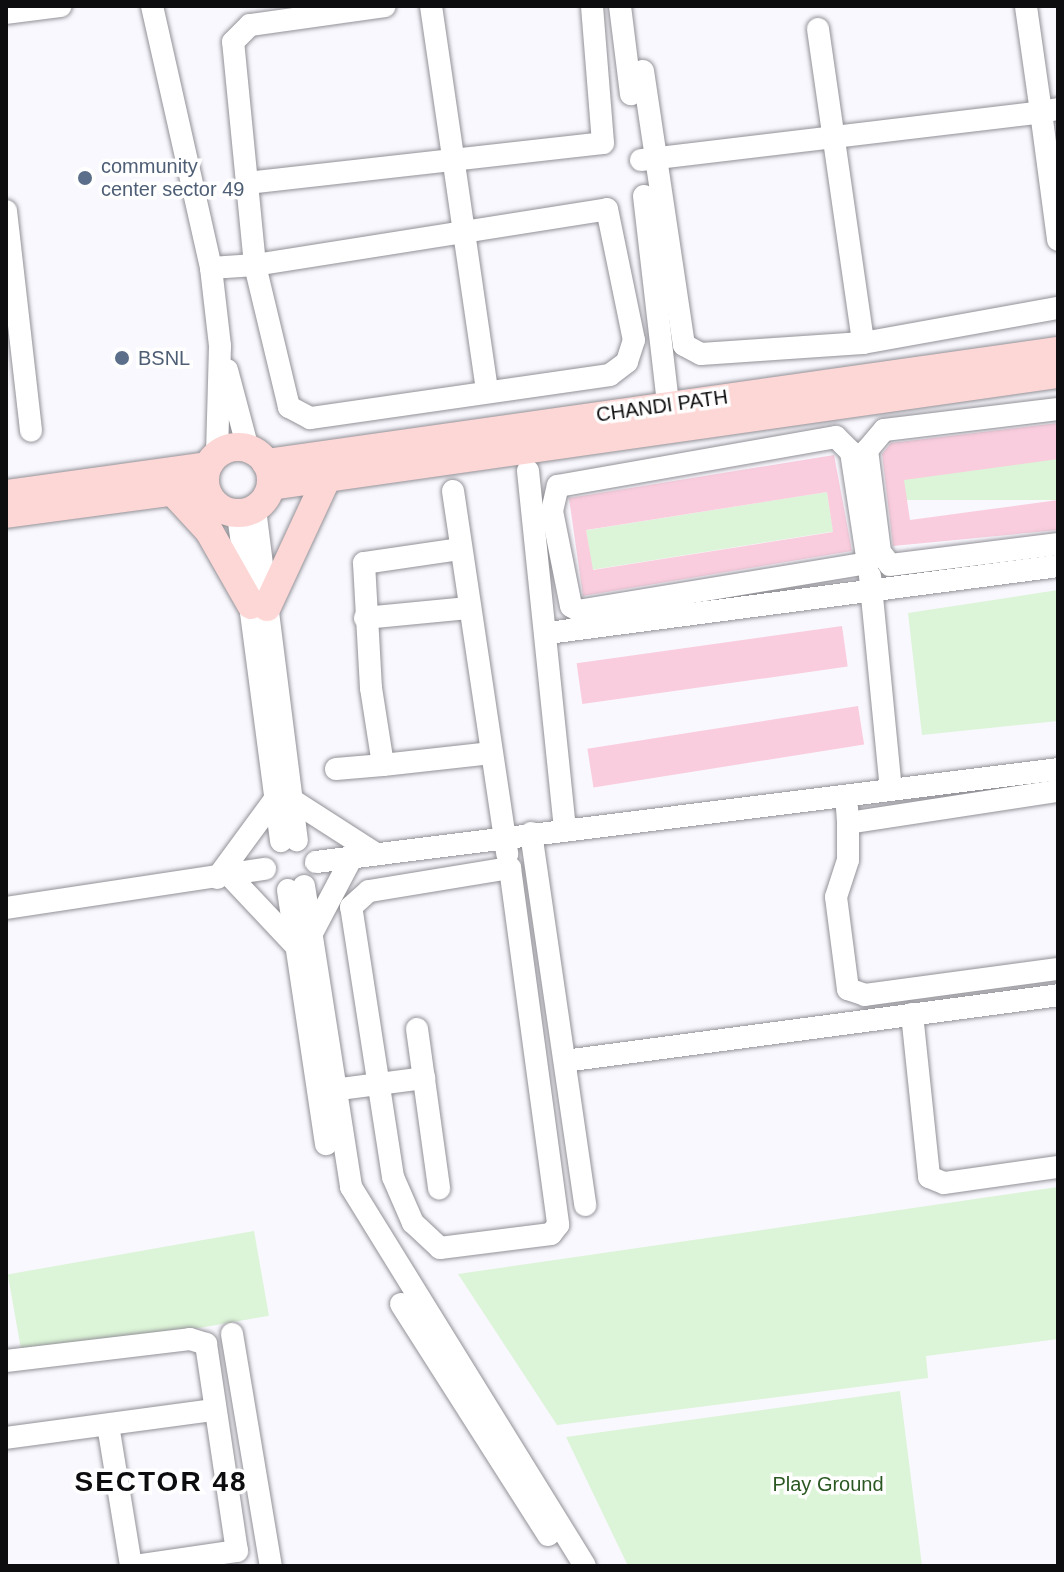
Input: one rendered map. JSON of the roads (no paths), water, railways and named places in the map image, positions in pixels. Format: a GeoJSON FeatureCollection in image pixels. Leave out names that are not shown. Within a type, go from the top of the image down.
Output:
{"type":"FeatureCollection","features":[{"type":"Feature","properties":{"kind":"main road","name":"CHANDI PATH"},"geometry":{"type":"LineString","coordinates":[[256,484],[668,405],[1058,351]]}},
{"type":"Feature","properties":{"kind":"main road","name":"CHANDI PATH"},"geometry":{"type":"LineString","coordinates":[[256,484],[327,478],[1058,374]]}},
{"type":"Feature","properties":{"kind":"main road"},"geometry":{"type":"LineString","coordinates":[[210,469],[217,506],[256,484]]}},
{"type":"Feature","properties":{"kind":"main road"},"geometry":{"type":"LineString","coordinates":[[6,514],[172,491],[210,469]]}},
{"type":"Feature","properties":{"kind":"main road"},"geometry":{"type":"LineString","coordinates":[[6,494],[210,469],[256,484]]}},
{"type":"Feature","properties":{"kind":"main road"},"geometry":{"type":"LineString","coordinates":[[260,616],[327,478]]}},
{"type":"Feature","properties":{"kind":"main road"},"geometry":{"type":"LineString","coordinates":[[172,491],[209,531],[260,616]]}},
{"type":"Feature","properties":{"kind":"street"},"geometry":{"type":"LineString","coordinates":[[6,13],[61,6]]}},
{"type":"Feature","properties":{"kind":"street"},"geometry":{"type":"LineString","coordinates":[[152,6],[211,268],[220,346],[256,484],[260,616],[289,841],[316,862]]}},
{"type":"Feature","properties":{"kind":"street"},"geometry":{"type":"LineString","coordinates":[[211,268],[255,265],[607,209],[634,340],[627,362],[610,375],[298,416],[281,383],[255,265],[237,32],[385,6]]}},
{"type":"Feature","properties":{"kind":"street"},"geometry":{"type":"LineString","coordinates":[[431,6],[487,390]]}},
{"type":"Feature","properties":{"kind":"street"},"geometry":{"type":"LineString","coordinates":[[247,183],[603,143],[592,6]]}},
{"type":"Feature","properties":{"kind":"street"},"geometry":{"type":"LineString","coordinates":[[620,6],[684,345],[701,354],[863,343],[1058,308]]}},
{"type":"Feature","properties":{"kind":"street"},"geometry":{"type":"LineString","coordinates":[[1026,6],[1049,110],[1058,240]]}},
{"type":"Feature","properties":{"kind":"street"},"geometry":{"type":"LineString","coordinates":[[818,29],[863,343]]}},
{"type":"Feature","properties":{"kind":"street"},"geometry":{"type":"LineString","coordinates":[[643,71],[647,160],[668,405]]}},
{"type":"Feature","properties":{"kind":"street"},"geometry":{"type":"LineString","coordinates":[[647,160],[1049,110]]}},
{"type":"Feature","properties":{"kind":"street"},"geometry":{"type":"LineString","coordinates":[[6,211],[31,431]]}},
{"type":"Feature","properties":{"kind":"street"},"geometry":{"type":"LineString","coordinates":[[210,469],[220,346]]}},
{"type":"Feature","properties":{"kind":"street"},"geometry":{"type":"LineString","coordinates":[[1058,409],[884,430],[867,450],[880,552],[905,577],[1058,566]]}},
{"type":"Feature","properties":{"kind":"street"},"geometry":{"type":"LineString","coordinates":[[868,563],[579,611],[564,582],[552,496],[570,479],[836,437],[851,452],[868,563],[891,790]]}},
{"type":"Feature","properties":{"kind":"street"},"geometry":{"type":"LineString","coordinates":[[528,471],[548,633],[565,829]]}},
{"type":"Feature","properties":{"kind":"street"},"geometry":{"type":"LineString","coordinates":[[453,491],[468,608],[510,868],[558,1225],[551,1234],[453,1250],[428,1242],[393,1177],[375,1086],[353,902],[369,891],[510,868]]}},
{"type":"Feature","properties":{"kind":"street"},"geometry":{"type":"LineString","coordinates":[[548,633],[871,591],[905,577],[1058,544]]}},
{"type":"Feature","properties":{"kind":"street"},"geometry":{"type":"LineString","coordinates":[[383,765],[365,618],[364,563],[460,549]]}},
{"type":"Feature","properties":{"kind":"street"},"geometry":{"type":"LineString","coordinates":[[365,618],[468,608]]}},
{"type":"Feature","properties":{"kind":"street"},"geometry":{"type":"LineString","coordinates":[[336,769],[491,753]]}},
{"type":"Feature","properties":{"kind":"street"},"geometry":{"type":"LineString","coordinates":[[585,1566],[358,1203],[333,1090],[296,888],[316,862],[1058,769]]}},
{"type":"Feature","properties":{"kind":"street"},"geometry":{"type":"LineString","coordinates":[[848,823],[1058,791]]}},
{"type":"Feature","properties":{"kind":"street"},"geometry":{"type":"LineString","coordinates":[[845,795],[848,860],[836,897],[848,989],[865,995],[1058,969]]}},
{"type":"Feature","properties":{"kind":"street"},"geometry":{"type":"LineString","coordinates":[[284,800],[376,854]]}},
{"type":"Feature","properties":{"kind":"street"},"geometry":{"type":"LineString","coordinates":[[224,877],[284,800]]}},
{"type":"Feature","properties":{"kind":"street"},"geometry":{"type":"LineString","coordinates":[[531,833],[585,1205]]}},
{"type":"Feature","properties":{"kind":"street"},"geometry":{"type":"LineString","coordinates":[[6,908],[265,869],[289,841]]}},
{"type":"Feature","properties":{"kind":"street"},"geometry":{"type":"LineString","coordinates":[[352,857],[304,940],[326,1148],[346,1212],[568,1566]]}},
{"type":"Feature","properties":{"kind":"street"},"geometry":{"type":"LineString","coordinates":[[265,869],[296,888]]}},
{"type":"Feature","properties":{"kind":"street"},"geometry":{"type":"LineString","coordinates":[[224,877],[304,940]]}},
{"type":"Feature","properties":{"kind":"street"},"geometry":{"type":"LineString","coordinates":[[565,1061],[1058,995]]}},
{"type":"Feature","properties":{"kind":"street"},"geometry":{"type":"LineString","coordinates":[[912,1014],[929,1177],[944,1183],[1058,1167]]}},
{"type":"Feature","properties":{"kind":"street"},"geometry":{"type":"LineString","coordinates":[[417,1029],[439,1188]]}},
{"type":"Feature","properties":{"kind":"street"},"geometry":{"type":"LineString","coordinates":[[333,1090],[424,1078]]}},
{"type":"Feature","properties":{"kind":"street"},"geometry":{"type":"LineString","coordinates":[[232,1334],[271,1566]]}},
{"type":"Feature","properties":{"kind":"street"},"geometry":{"type":"LineString","coordinates":[[6,1361],[200,1340],[211,1356],[214,1410],[237,1551],[133,1566],[108,1425]]}},
{"type":"Feature","properties":{"kind":"street"},"geometry":{"type":"LineString","coordinates":[[6,1438],[214,1410]]}},
{"type":"Feature","properties":{"kind":"place","name":"community center sector 49"},"geometry":{"type":"Point","coordinates":[85,178]}},
{"type":"Feature","properties":{"kind":"place","name":"BSNL"},"geometry":{"type":"Point","coordinates":[122,358]}},
{"type":"Feature","properties":{"kind":"district","name":"SECTOR 48"},"geometry":{"type":"Point","coordinates":[161,1482]}},
{"type":"Feature","properties":{"kind":"park label","name":"Play Ground"},"geometry":{"type":"Point","coordinates":[828,1484]}}]}
